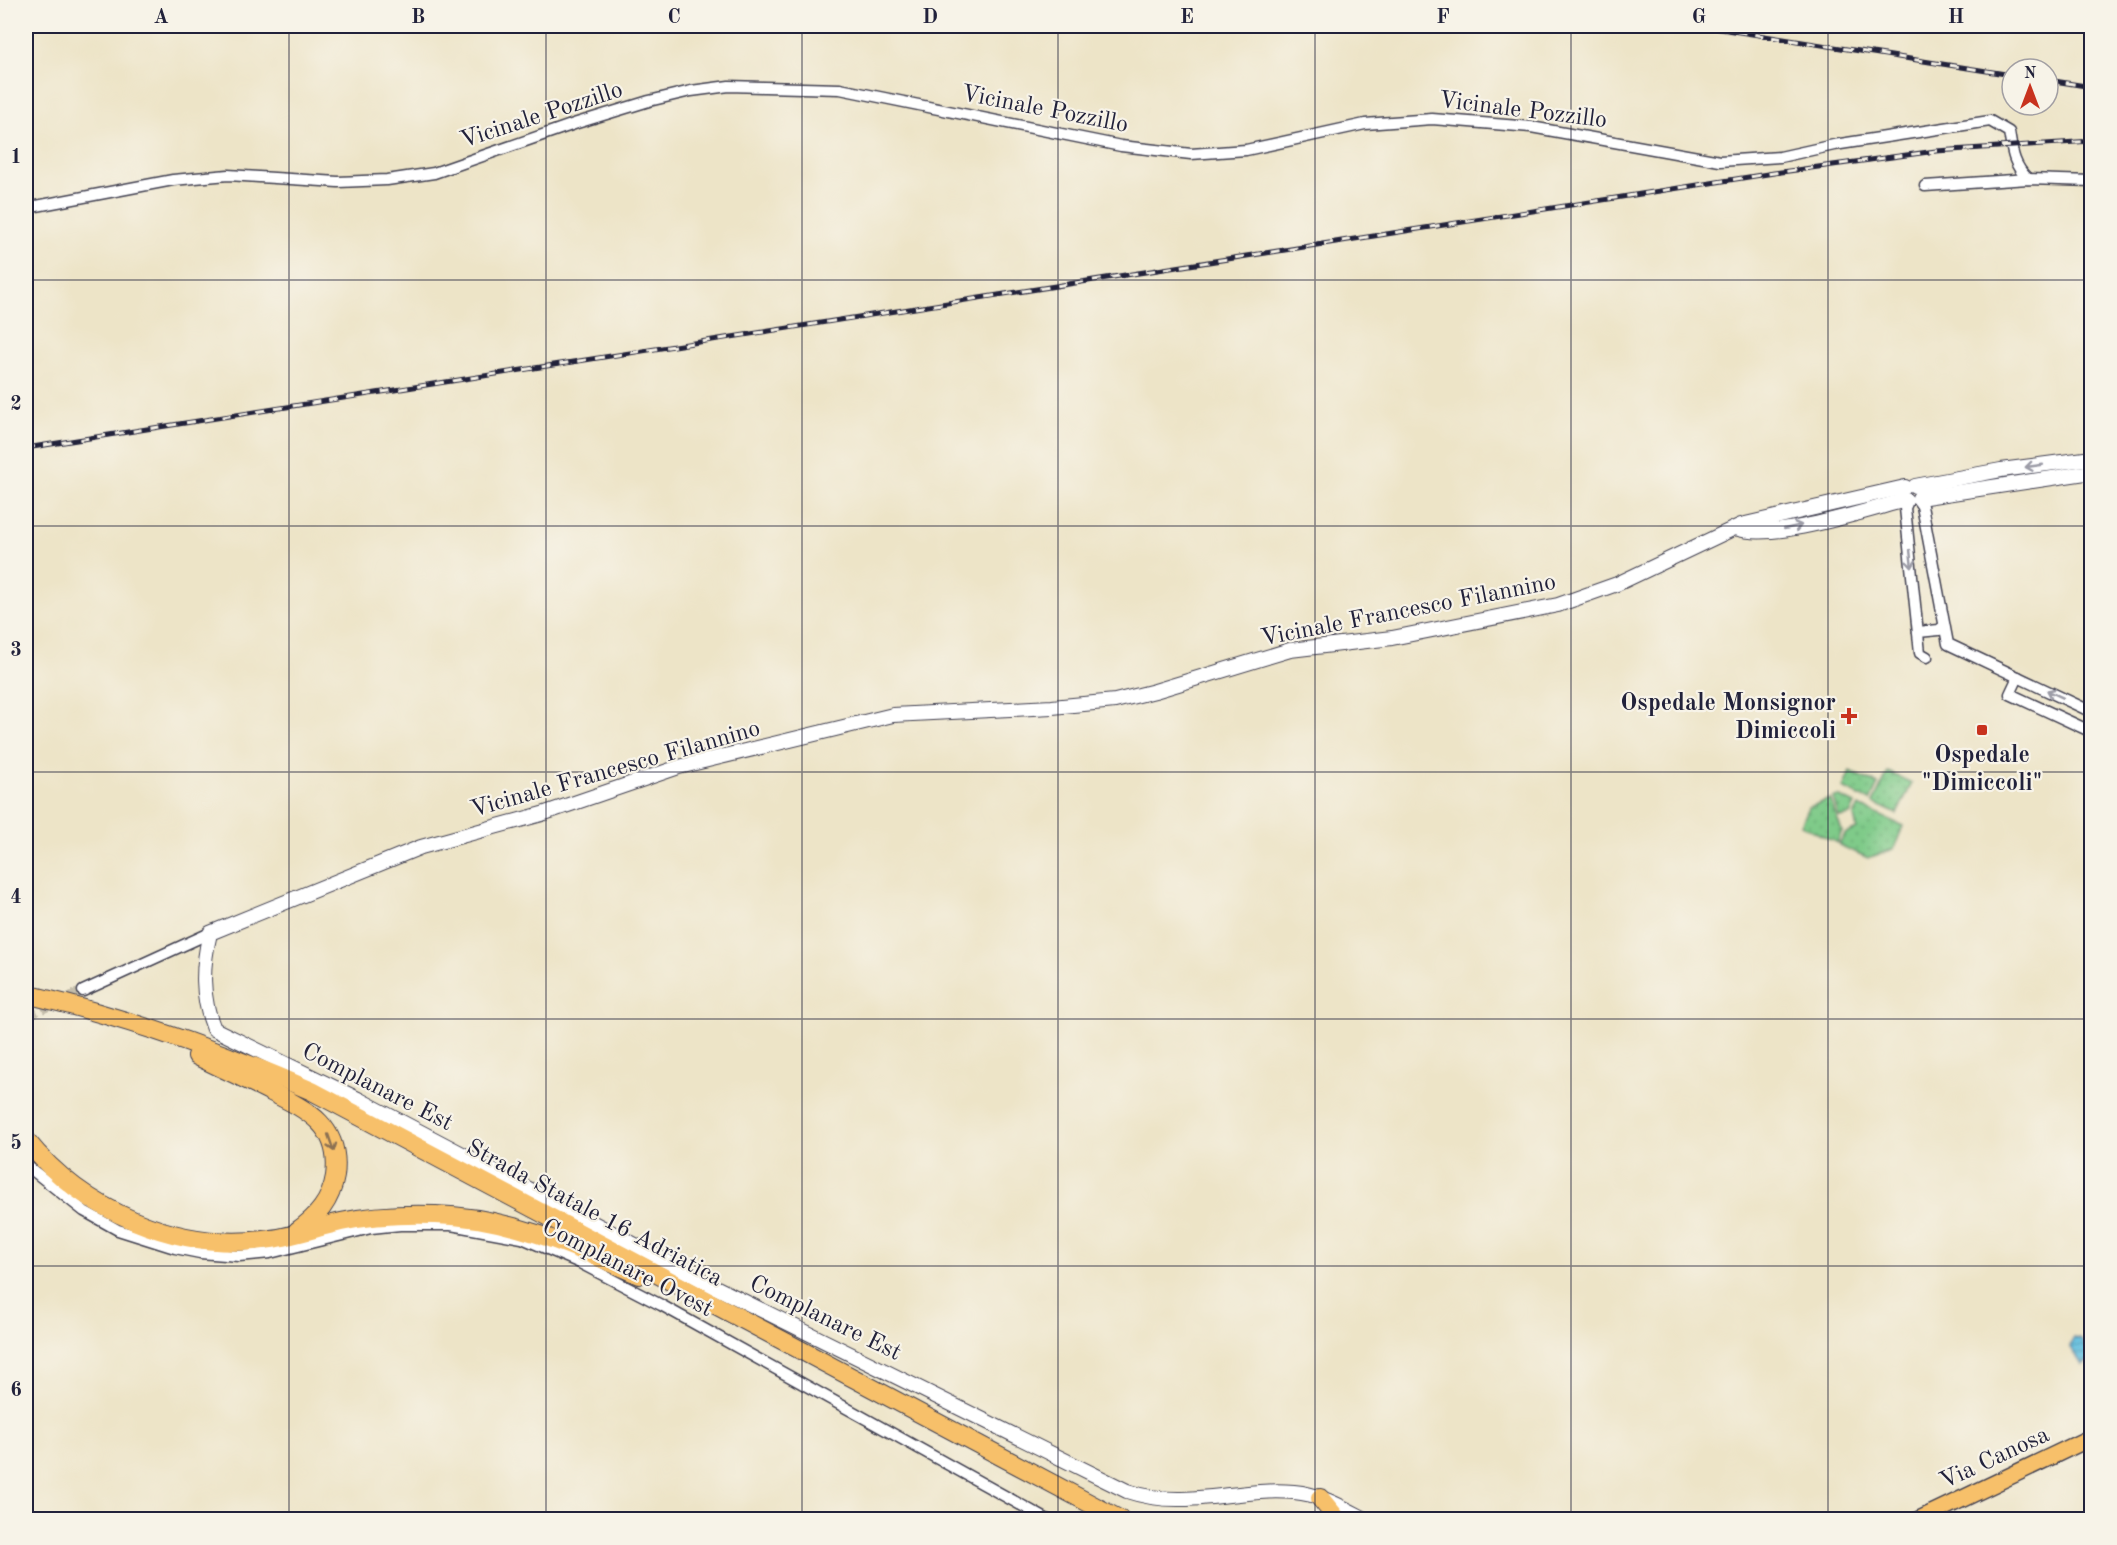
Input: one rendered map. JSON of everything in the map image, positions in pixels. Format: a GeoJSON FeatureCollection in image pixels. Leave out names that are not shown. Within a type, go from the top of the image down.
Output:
{"type":"FeatureCollection","features":[{"type":"Feature","properties":{"kind":"highway"},"geometry":{"type":"LineString","coordinates":[[26,985],[106,1014]]}},
{"type":"Feature","properties":{"kind":"highway","name":"Strada Statale 16 Adriatica"},"geometry":{"type":"LineString","coordinates":[[26,994],[106,1014],[201,1045],[312,1091],[935,1427],[1096,1520]]}},
{"type":"Feature","properties":{"kind":"highway","name":"Strada Statale 16 Adriatica"},"geometry":{"type":"LineString","coordinates":[[26,1012],[130,1033],[197,1056],[319,1107],[639,1275],[1121,1520]]}},
{"type":"Feature","properties":{"kind":"highway"},"geometry":{"type":"LineString","coordinates":[[197,1056],[305,1109],[320,1122],[329,1136],[335,1163],[330,1194],[317,1215],[290,1235]]}},
{"type":"Feature","properties":{"kind":"highway"},"geometry":{"type":"LineString","coordinates":[[26,1140],[46,1163],[76,1189],[112,1210],[148,1226],[188,1237],[219,1241],[260,1241],[374,1217],[411,1214],[460,1216],[540,1233],[639,1275]]}},
{"type":"Feature","properties":{"kind":"highway"},"geometry":{"type":"LineString","coordinates":[[1320,1498],[1338,1520]]}},
{"type":"Feature","properties":{"kind":"main road","name":"Via Canosa"},"geometry":{"type":"LineString","coordinates":[[1918,1520],[2091,1437]]}},
{"type":"Feature","properties":{"kind":"street","name":"Vicinale Pozzillo"},"geometry":{"type":"LineString","coordinates":[[26,208],[173,180],[228,175],[338,182],[387,180],[434,173],[547,133],[649,101],[692,91],[729,86],[840,89],[1121,146],[1191,153],[1246,150],[1365,124],[1432,119],[1531,127],[1720,161],[1780,157],[1834,145],[1990,121],[2009,132],[2018,170],[2028,179]]}},
{"type":"Feature","properties":{"kind":"street"},"geometry":{"type":"LineString","coordinates":[[1925,186],[2028,179],[2091,181]]}},
{"type":"Feature","properties":{"kind":"street"},"geometry":{"type":"LineString","coordinates":[[1927,657],[1920,653],[1905,508],[1912,495],[2001,470],[2091,458]]}},
{"type":"Feature","properties":{"kind":"street"},"geometry":{"type":"LineString","coordinates":[[1912,495],[2091,472]]}},
{"type":"Feature","properties":{"kind":"street"},"geometry":{"type":"LineString","coordinates":[[1912,495],[1922,506],[1948,644],[2091,712]]}},
{"type":"Feature","properties":{"kind":"street","name":"Vicinale Francesco Filannino"},"geometry":{"type":"LineString","coordinates":[[83,991],[210,933],[411,851],[542,814],[679,767],[893,715],[1115,701],[1290,650],[1392,638],[1558,605],[1617,584],[1717,534],[1756,521],[1912,495]]}},
{"type":"Feature","properties":{"kind":"street"},"geometry":{"type":"LineString","coordinates":[[1918,632],[1939,630],[1944,626]]}},
{"type":"Feature","properties":{"kind":"street"},"geometry":{"type":"LineString","coordinates":[[2018,677],[2010,694],[2091,732]]}},
{"type":"Feature","properties":{"kind":"street","name":"Complanare Est"},"geometry":{"type":"LineString","coordinates":[[210,933],[203,969],[205,1008],[214,1029],[358,1099],[715,1287],[1133,1492],[1179,1500],[1290,1491],[1320,1498],[1367,1519]]}},
{"type":"Feature","properties":{"kind":"street","name":"Complanare Ovest"},"geometry":{"type":"LineString","coordinates":[[26,1166],[84,1211],[118,1230],[144,1240],[200,1253],[239,1256],[270,1253],[371,1228],[400,1225],[451,1225],[522,1238],[580,1263],[661,1305],[1048,1520]]}},
{"type":"Feature","properties":{"kind":"green space"},"geometry":{"type":"Polygon","coordinates":[[[1850,772],[1878,784],[1870,801],[1843,788],[1850,772]]]}},
{"type":"Feature","properties":{"kind":"green space"},"geometry":{"type":"Polygon","coordinates":[[[1888,772],[1912,783],[1897,814],[1873,803],[1888,772]]]}},
{"type":"Feature","properties":{"kind":"green space"},"geometry":{"type":"Polygon","coordinates":[[[1838,796],[1855,804],[1850,815],[1839,817],[1833,798],[1838,796]]]}},
{"type":"Feature","properties":{"kind":"green space"},"geometry":{"type":"Polygon","coordinates":[[[1830,799],[1842,831],[1837,843],[1801,825],[1809,807],[1830,799]]]}},
{"type":"Feature","properties":{"kind":"green space"},"geometry":{"type":"Polygon","coordinates":[[[1859,806],[1903,826],[1894,849],[1868,858],[1839,845],[1845,834],[1857,829],[1854,816],[1859,806]]]}},
{"type":"Feature","properties":{"kind":"water"},"geometry":{"type":"Polygon","coordinates":[[[2073,1338],[2081,1340],[2091,1358],[2082,1365],[2070,1346],[2073,1338]]]}},
{"type":"Feature","properties":{"kind":"tunnel"},"geometry":{"type":"LineString","coordinates":[[28,1015],[83,991]]}},
{"type":"Feature","properties":{"kind":"railway"},"geometry":{"type":"LineString","coordinates":[[1701,26],[2000,73]]}},
{"type":"Feature","properties":{"kind":"railway"},"geometry":{"type":"LineString","coordinates":[[2060,82],[2092,87]]}},
{"type":"Feature","properties":{"kind":"railway"},"geometry":{"type":"LineString","coordinates":[[26,448],[1774,173],[1936,151],[2092,141]]}},
{"type":"Feature","properties":{"kind":"place","name":"Ospedale Monsignor Dimiccoli"},"geometry":{"type":"Point","coordinates":[1849,716]}},
{"type":"Feature","properties":{"kind":"place","name":"Ospedale \"Dimiccoli\""},"geometry":{"type":"Point","coordinates":[1982,730]}}]}
